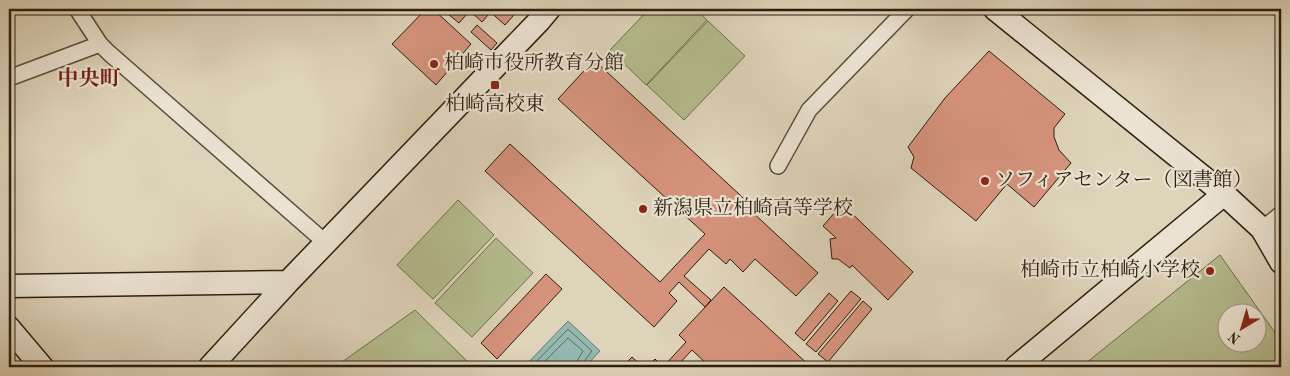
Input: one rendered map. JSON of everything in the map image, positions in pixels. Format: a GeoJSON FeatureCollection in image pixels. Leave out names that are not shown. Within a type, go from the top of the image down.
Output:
{"type":"FeatureCollection","features":[{"type":"Feature","properties":{"kind":"street"},"geometry":{"type":"LineString","coordinates":[[77,9],[100,44],[326,243]]}},
{"type":"Feature","properties":{"kind":"street"},"geometry":{"type":"LineString","coordinates":[[210,367],[288,282],[549,9]]}},
{"type":"Feature","properties":{"kind":"street"},"geometry":{"type":"LineString","coordinates":[[778,166],[809,110],[907,9]]}},
{"type":"Feature","properties":{"kind":"street"},"geometry":{"type":"LineString","coordinates":[[995,9],[1224,194],[1262,229],[1281,262]]}},
{"type":"Feature","properties":{"kind":"street"},"geometry":{"type":"LineString","coordinates":[[9,78],[100,44]]}},
{"type":"Feature","properties":{"kind":"street"},"geometry":{"type":"LineString","coordinates":[[1016,367],[1224,194]]}},
{"type":"Feature","properties":{"kind":"street"},"geometry":{"type":"LineString","coordinates":[[1262,229],[1281,214]]}},
{"type":"Feature","properties":{"kind":"street"},"geometry":{"type":"LineString","coordinates":[[9,286],[288,282]]}},
{"type":"Feature","properties":{"kind":"street"},"geometry":{"type":"LineString","coordinates":[[9,328],[42,367]]}},
{"type":"Feature","properties":{"kind":"green space"},"geometry":{"type":"Polygon","coordinates":[[[649,9],[695,9],[707,20],[646,85],[610,50],[649,9]]]}},
{"type":"Feature","properties":{"kind":"green space"},"geometry":{"type":"Polygon","coordinates":[[[708,21],[745,56],[684,120],[647,85],[708,21]]]}},
{"type":"Feature","properties":{"kind":"green space"},"geometry":{"type":"Polygon","coordinates":[[[458,200],[494,235],[433,299],[397,265],[458,200]]]}},
{"type":"Feature","properties":{"kind":"green space"},"geometry":{"type":"Polygon","coordinates":[[[496,238],[533,273],[472,337],[435,303],[496,238]]]}},
{"type":"Feature","properties":{"kind":"green space"},"geometry":{"type":"Polygon","coordinates":[[[1220,255],[1255,304],[1218,304],[1218,354],[1268,354],[1268,323],[1281,341],[1281,367],[1081,367],[1220,255]]]}},
{"type":"Feature","properties":{"kind":"green space"},"geometry":{"type":"Polygon","coordinates":[[[415,310],[473,367],[335,367],[415,310]]]}},
{"type":"Feature","properties":{"kind":"water"},"geometry":{"type":"Polygon","coordinates":[[[568,321],[600,351],[585,367],[524,367],[568,321]]]}},
{"type":"Feature","properties":{"kind":"building","name":"柏崎市役所教育分館"},"geometry":{"type":"Polygon","coordinates":[[[426,9],[433,9],[471,44],[436,85],[392,44],[426,9]]]}},
{"type":"Feature","properties":{"kind":"building"},"geometry":{"type":"Polygon","coordinates":[[[442,9],[458,9],[466,15],[459,23],[442,9]]]}},
{"type":"Feature","properties":{"kind":"building"},"geometry":{"type":"Polygon","coordinates":[[[468,9],[482,9],[488,15],[482,22],[468,9]]]}},
{"type":"Feature","properties":{"kind":"building"},"geometry":{"type":"Polygon","coordinates":[[[487,9],[508,9],[514,15],[505,25],[487,9]]]}},
{"type":"Feature","properties":{"kind":"building"},"geometry":{"type":"Polygon","coordinates":[[[477,25],[497,43],[491,50],[471,32],[477,25]]]}},
{"type":"Feature","properties":{"kind":"building"},"geometry":{"type":"Polygon","coordinates":[[[989,51],[1065,114],[1054,128],[1054,137],[1059,150],[1071,163],[1034,207],[1007,184],[976,221],[911,168],[914,157],[908,147],[945,98],[989,51]]]}},
{"type":"Feature","properties":{"kind":"building"},"geometry":{"type":"Polygon","coordinates":[[[594,60],[753,207],[750,210],[818,273],[796,296],[755,259],[743,272],[730,259],[726,264],[709,249],[684,276],[711,300],[705,307],[679,282],[669,293],[677,301],[654,327],[485,171],[510,144],[660,282],[705,234],[558,99],[594,60]]]}},
{"type":"Feature","properties":{"kind":"building"},"geometry":{"type":"Polygon","coordinates":[[[842,204],[913,272],[888,300],[852,265],[850,268],[838,259],[832,259],[830,239],[836,238],[823,226],[842,204]]]}},
{"type":"Feature","properties":{"kind":"building"},"geometry":{"type":"Polygon","coordinates":[[[546,274],[562,289],[497,359],[481,343],[546,274]]]}},
{"type":"Feature","properties":{"kind":"building"},"geometry":{"type":"Polygon","coordinates":[[[724,287],[811,367],[710,367],[692,350],[676,367],[663,367],[686,342],[679,335],[724,287]]]}},
{"type":"Feature","properties":{"kind":"building"},"geometry":{"type":"Polygon","coordinates":[[[851,291],[861,299],[816,352],[806,344],[851,291]]]}},
{"type":"Feature","properties":{"kind":"building"},"geometry":{"type":"Polygon","coordinates":[[[829,293],[838,301],[804,341],[795,333],[829,293]]]}},
{"type":"Feature","properties":{"kind":"building"},"geometry":{"type":"Polygon","coordinates":[[[863,301],[872,309],[828,362],[818,354],[863,301]]]}},
{"type":"Feature","properties":{"kind":"building"},"geometry":{"type":"Polygon","coordinates":[[[632,357],[643,367],[622,367],[632,357]]]}},
{"type":"Feature","properties":{"kind":"building"},"geometry":{"type":"Polygon","coordinates":[[[655,359],[663,367],[647,367],[655,359]]]}},
{"type":"Feature","properties":{"kind":"place","name":"柏崎市役所教育分館"},"geometry":{"type":"Point","coordinates":[434,64]}},
{"type":"Feature","properties":{"kind":"place","name":"柏崎高校東"},"geometry":{"type":"Point","coordinates":[495,85]}},
{"type":"Feature","properties":{"kind":"place","name":"ソフィアセンター（図書館）"},"geometry":{"type":"Point","coordinates":[985,181]}},
{"type":"Feature","properties":{"kind":"place","name":"新潟県立柏崎高等学校"},"geometry":{"type":"Point","coordinates":[643,209]}},
{"type":"Feature","properties":{"kind":"place","name":"柏崎市立柏崎小学校"},"geometry":{"type":"Point","coordinates":[1210,271]}},
{"type":"Feature","properties":{"kind":"district","name":"中央町"},"geometry":{"type":"Point","coordinates":[89,79]}}]}
